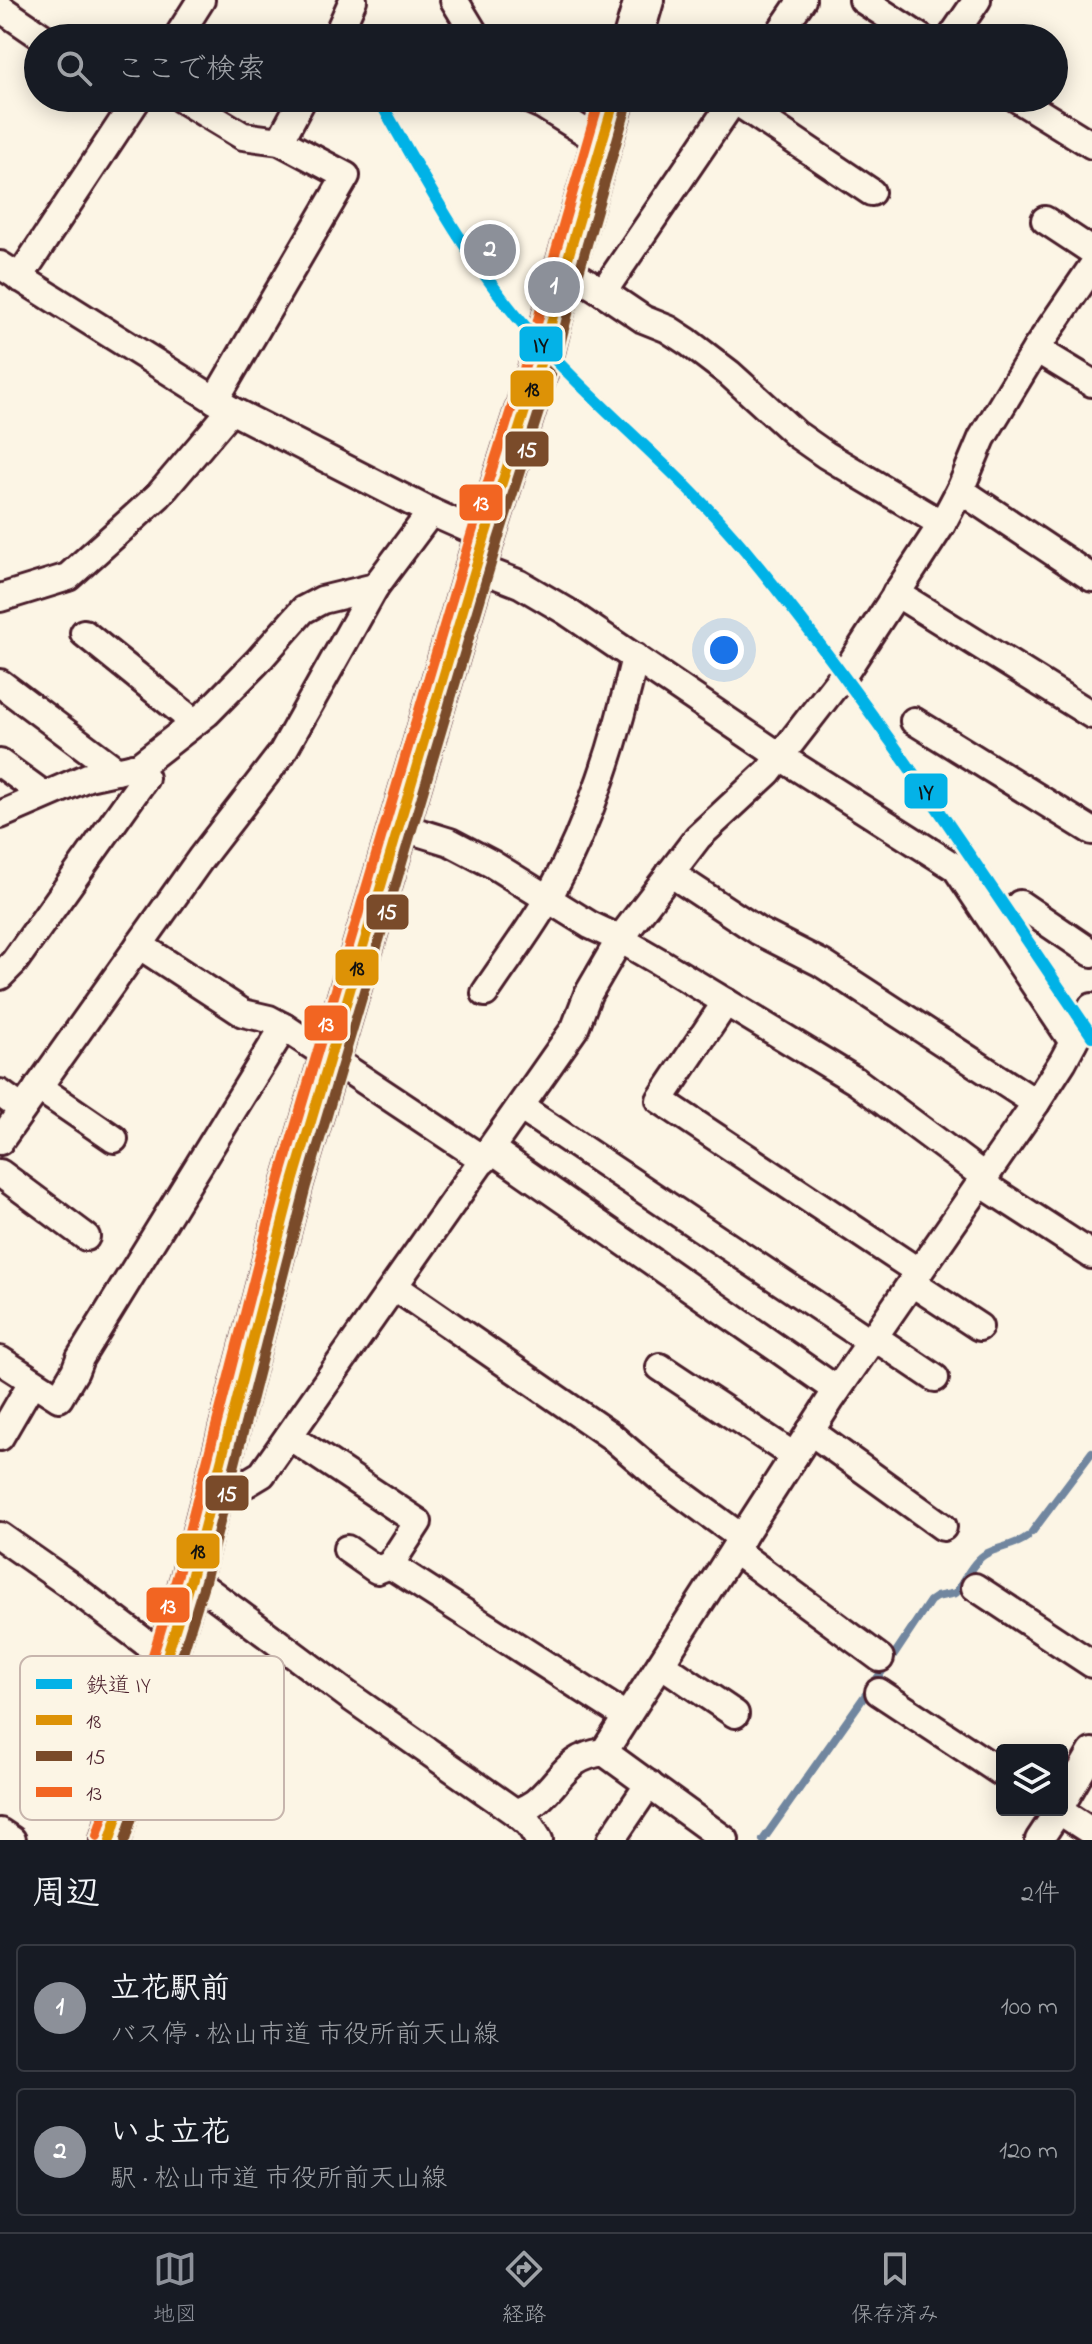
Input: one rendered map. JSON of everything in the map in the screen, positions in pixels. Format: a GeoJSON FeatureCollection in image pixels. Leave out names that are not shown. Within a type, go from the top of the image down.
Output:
{"type":"FeatureCollection","features":[{"type":"Feature","properties":{"kind":"street"},"geometry":{"type":"LineString","coordinates":[[186,24],[201,0]]}},
{"type":"Feature","properties":{"kind":"street"},"geometry":{"type":"LineString","coordinates":[[342,24],[353,0]]}},
{"type":"Feature","properties":{"kind":"street"},"geometry":{"type":"LineString","coordinates":[[455,0],[469,24]]}},
{"type":"Feature","properties":{"kind":"street"},"geometry":{"type":"LineString","coordinates":[[637,24],[644,0]]}},
{"type":"Feature","properties":{"kind":"street"},"geometry":{"type":"LineString","coordinates":[[786,24],[802,0]]}},
{"type":"Feature","properties":{"kind":"street"},"geometry":{"type":"LineString","coordinates":[[863,0],[900,24]]}},
{"type":"Feature","properties":{"kind":"street"},"geometry":{"type":"LineString","coordinates":[[961,24],[977,0]]}},
{"type":"Feature","properties":{"kind":"street"},"geometry":{"type":"LineString","coordinates":[[0,8],[24,24]]}},
{"type":"Feature","properties":{"kind":"street"},"geometry":{"type":"LineString","coordinates":[[127,112],[10,272],[223,405],[431,512],[520,584],[635,657],[781,757],[956,868],[1073,1042]]}},
{"type":"Feature","properties":{"kind":"street"},"geometry":{"type":"LineString","coordinates":[[0,598],[68,577],[159,495],[223,405],[346,176],[280,141],[243,136],[203,112]]}},
{"type":"Feature","properties":{"kind":"street"},"geometry":{"type":"LineString","coordinates":[[280,141],[296,112]]}},
{"type":"Feature","properties":{"kind":"street"},"geometry":{"type":"LineString","coordinates":[[553,112],[601,142]]}},
{"type":"Feature","properties":{"kind":"street"},"geometry":{"type":"LineString","coordinates":[[0,1536],[146,1643],[168,1654],[218,1477],[293,1182],[480,551],[545,348],[611,112]]}},
{"type":"Feature","properties":{"kind":"street"},"geometry":{"type":"LineString","coordinates":[[603,292],[726,112]]}},
{"type":"Feature","properties":{"kind":"street"},"geometry":{"type":"LineString","coordinates":[[754,112],[871,192]]}},
{"type":"Feature","properties":{"kind":"street"},"geometry":{"type":"LineString","coordinates":[[1039,112],[1092,145]]}},
{"type":"Feature","properties":{"kind":"street"},"geometry":{"type":"LineString","coordinates":[[1045,220],[1092,251]]}},
{"type":"Feature","properties":{"kind":"street"},"geometry":{"type":"LineString","coordinates":[[218,1477],[247,1483],[262,1474],[575,1028],[588,994],[620,939],[698,837],[768,772],[844,674],[942,524],[982,438],[1036,349],[1092,267]]}},
{"type":"Feature","properties":{"kind":"street"},"geometry":{"type":"LineString","coordinates":[[565,268],[643,319],[668,329],[688,342],[730,374],[796,434],[826,455],[942,524]]}},
{"type":"Feature","properties":{"kind":"street"},"geometry":{"type":"LineString","coordinates":[[1036,349],[1092,383]]}},
{"type":"Feature","properties":{"kind":"street"},"geometry":{"type":"LineString","coordinates":[[960,490],[1092,578]]}},
{"type":"Feature","properties":{"kind":"street"},"geometry":{"type":"LineString","coordinates":[[0,1141],[201,858],[282,753],[375,587],[431,512]]}},
{"type":"Feature","properties":{"kind":"street"},"geometry":{"type":"LineString","coordinates":[[0,815],[88,777],[139,766],[194,722],[257,662],[303,610],[322,600],[375,587]]}},
{"type":"Feature","properties":{"kind":"street"},"geometry":{"type":"LineString","coordinates":[[896,593],[1092,715]]}},
{"type":"Feature","properties":{"kind":"street"},"geometry":{"type":"LineString","coordinates":[[84,633],[194,722]]}},
{"type":"Feature","properties":{"kind":"street"},"geometry":{"type":"LineString","coordinates":[[485,993],[548,898],[573,849],[605,771],[635,657]]}},
{"type":"Feature","properties":{"kind":"street"},"geometry":{"type":"LineString","coordinates":[[0,683],[125,769],[145,778],[14,962],[0,976]]}},
{"type":"Feature","properties":{"kind":"street"},"geometry":{"type":"LineString","coordinates":[[914,721],[1092,831]]}},
{"type":"Feature","properties":{"kind":"street"},"geometry":{"type":"LineString","coordinates":[[0,763],[44,795]]}},
{"type":"Feature","properties":{"kind":"street"},"geometry":{"type":"LineString","coordinates":[[398,826],[450,842],[492,864],[856,1081],[983,1180],[1092,1255]]}},
{"type":"Feature","properties":{"kind":"street"},"geometry":{"type":"LineString","coordinates":[[670,873],[758,931],[821,963],[1036,1103]]}},
{"type":"Feature","properties":{"kind":"street"},"geometry":{"type":"LineString","coordinates":[[1020,904],[1092,953]]}},
{"type":"Feature","properties":{"kind":"street"},"geometry":{"type":"LineString","coordinates":[[139,945],[243,1013],[269,1019],[284,1027],[329,1059],[488,1154],[837,1390]]}},
{"type":"Feature","properties":{"kind":"street"},"geometry":{"type":"LineString","coordinates":[[726,1002],[660,1100],[915,1278],[979,1327]]}},
{"type":"Feature","properties":{"kind":"street"},"geometry":{"type":"LineString","coordinates":[[604,1752],[837,1390],[1036,1103],[1092,1007]]}},
{"type":"Feature","properties":{"kind":"street"},"geometry":{"type":"LineString","coordinates":[[0,1360],[59,1398],[80,1358],[284,1027]]}},
{"type":"Feature","properties":{"kind":"street"},"geometry":{"type":"LineString","coordinates":[[38,1087],[114,1139]]}},
{"type":"Feature","properties":{"kind":"street"},"geometry":{"type":"LineString","coordinates":[[0,1093],[22,1109]]}},
{"type":"Feature","properties":{"kind":"street"},"geometry":{"type":"LineString","coordinates":[[520,1107],[935,1378]]}},
{"type":"Feature","properties":{"kind":"street"},"geometry":{"type":"LineString","coordinates":[[0,1173],[86,1237]]}},
{"type":"Feature","properties":{"kind":"street"},"geometry":{"type":"LineString","coordinates":[[395,1287],[611,1436],[738,1544],[880,1658]]}},
{"type":"Feature","properties":{"kind":"street"},"geometry":{"type":"LineString","coordinates":[[660,1367],[794,1456]]}},
{"type":"Feature","properties":{"kind":"street"},"geometry":{"type":"LineString","coordinates":[[0,1437],[32,1382]]}},
{"type":"Feature","properties":{"kind":"street"},"geometry":{"type":"LineString","coordinates":[[810,1431],[943,1527]]}},
{"type":"Feature","properties":{"kind":"street"},"geometry":{"type":"LineString","coordinates":[[289,1436],[418,1522],[390,1565],[377,1570],[347,1549]]}},
{"type":"Feature","properties":{"kind":"street"},"geometry":{"type":"LineString","coordinates":[[390,1565],[627,1717]]}},
{"type":"Feature","properties":{"kind":"street"},"geometry":{"type":"LineString","coordinates":[[191,1578],[349,1696],[516,1813],[529,1824],[539,1840]]}},
{"type":"Feature","properties":{"kind":"street"},"geometry":{"type":"LineString","coordinates":[[975,1587],[1092,1664]]}},
{"type":"Feature","properties":{"kind":"street"},"geometry":{"type":"LineString","coordinates":[[661,1664],[735,1714]]}},
{"type":"Feature","properties":{"kind":"street"},"geometry":{"type":"LineString","coordinates":[[879,1692],[996,1769]]}},
{"type":"Feature","properties":{"kind":"street"},"geometry":{"type":"LineString","coordinates":[[516,1813],[536,1802],[569,1766],[586,1754],[604,1752],[725,1840]]}},
{"type":"Feature","properties":{"kind":"street"},"geometry":{"type":"LineString","coordinates":[[1068,1794],[1092,1752]]}},
{"type":"Feature","properties":{"kind":"street"},"geometry":{"type":"LineString","coordinates":[[611,1840],[649,1784]]}},
{"type":"Feature","properties":{"kind":"street"},"geometry":{"type":"LineString","coordinates":[[1039,1840],[1054,1816]]}},
{"type":"Feature","properties":{"kind":"street"},"geometry":{"type":"LineString","coordinates":[[1067,1816],[1092,1832]]}},
{"type":"Feature","properties":{"kind":"street"},"geometry":{"type":"LineString","coordinates":[[110,1840],[116,1820]]}},
{"type":"Feature","properties":{"kind":"street"},"geometry":{"type":"LineString","coordinates":[[0,1832],[12,1840]]}},
{"type":"Feature","properties":{"kind":"waterway"},"geometry":{"type":"LineString","coordinates":[[1032,1532],[1092,1452]]}},
{"type":"Feature","properties":{"kind":"waterway"},"geometry":{"type":"LineString","coordinates":[[888,1664],[930,1601],[956,1593],[972,1567],[984,1555],[1027,1537]]}},
{"type":"Feature","properties":{"kind":"waterway"},"geometry":{"type":"LineString","coordinates":[[763,1840],[883,1670]]}},
{"type":"Feature","properties":{"kind":"rail line","name":"IY"},"geometry":{"type":"LineString","coordinates":[[386,112],[466,248],[529,331],[720,521],[792,608],[924,789],[1092,1036]]}},
{"type":"Feature","properties":{"kind":"transit line","name":"13"},"geometry":{"type":"LineString","coordinates":[[153,1656],[178,1574],[280,1178],[472,532],[532,344],[596,112]]}},
{"type":"Feature","properties":{"kind":"transit line","name":"18"},"geometry":{"type":"LineString","coordinates":[[167,1656],[191,1578],[293,1182],[485,536],[545,348],[611,112]]}},
{"type":"Feature","properties":{"kind":"transit line","name":"15"},"geometry":{"type":"LineString","coordinates":[[182,1656],[205,1581],[306,1186],[498,540],[558,352],[625,112]]}},
{"type":"Feature","properties":{"kind":"transit line","name":"13"},"geometry":{"type":"LineString","coordinates":[[97,1836],[102,1820]]}},
{"type":"Feature","properties":{"kind":"transit line","name":"18"},"geometry":{"type":"LineString","coordinates":[[110,1840],[116,1820]]}},
{"type":"Feature","properties":{"kind":"transit line","name":"15"},"geometry":{"type":"LineString","coordinates":[[125,1840],[131,1820]]}},
{"type":"Feature","properties":{"kind":"place","name":"いよ立花"},"geometry":{"type":"Point","coordinates":[490,250]}},
{"type":"Feature","properties":{"kind":"place","name":"立花駅前"},"geometry":{"type":"Point","coordinates":[554,287]}}]}
